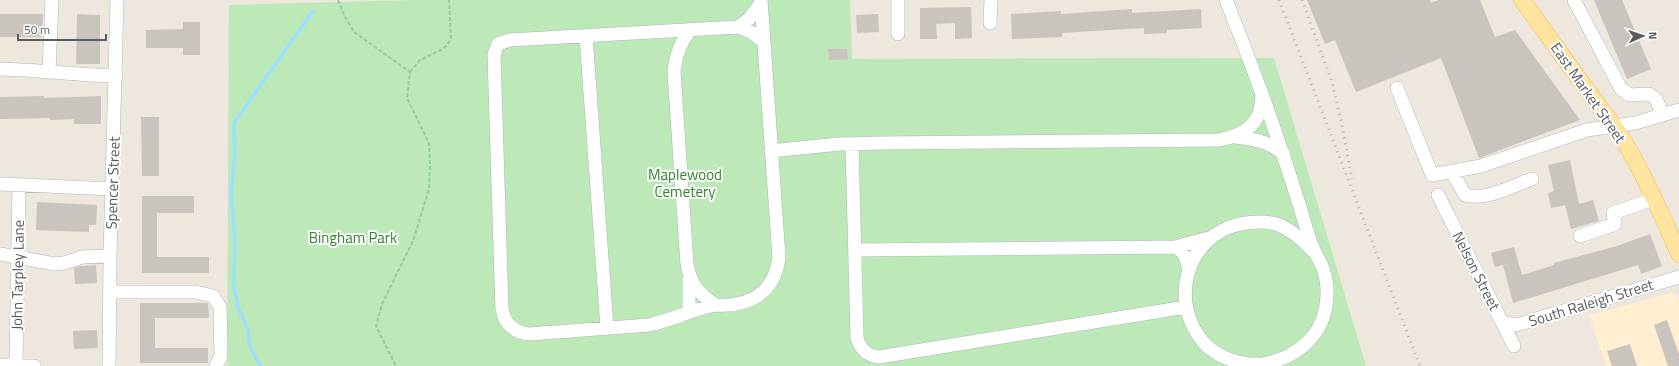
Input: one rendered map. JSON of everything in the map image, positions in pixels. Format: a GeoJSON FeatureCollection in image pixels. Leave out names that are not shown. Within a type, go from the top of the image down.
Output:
{"type":"FeatureCollection","features":[{"type":"Feature","properties":{"kind":"main road","name":"East Market Street"},"geometry":{"type":"LineString","coordinates":[[1522,0],[1600,109],[1615,125],[1654,199],[1679,254]]}},
{"type":"Feature","properties":{"kind":"street"},"geometry":{"type":"LineString","coordinates":[[49,72],[52,0]]}},
{"type":"Feature","properties":{"kind":"street","name":"Spencer Street"},"geometry":{"type":"LineString","coordinates":[[109,366],[110,256],[117,0]]}},
{"type":"Feature","properties":{"kind":"street"},"geometry":{"type":"LineString","coordinates":[[898,0],[898,34]]}},
{"type":"Feature","properties":{"kind":"street"},"geometry":{"type":"LineString","coordinates":[[990,23],[991,0]]}},
{"type":"Feature","properties":{"kind":"street"},"geometry":{"type":"LineString","coordinates":[[1209,238],[1194,256],[1186,278],[1185,302],[1191,324],[1205,343],[1220,355],[1238,363],[1257,365],[1276,362],[1294,354],[1309,341],[1320,325],[1326,306],[1327,287],[1323,268],[1313,251],[1284,154],[1226,0]]}},
{"type":"Feature","properties":{"kind":"street"},"geometry":{"type":"LineString","coordinates":[[1574,0],[1622,89],[1630,95],[1649,94],[1656,99],[1663,115]]}},
{"type":"Feature","properties":{"kind":"street"},"geometry":{"type":"LineString","coordinates":[[738,28],[749,18],[761,2]]}},
{"type":"Feature","properties":{"kind":"street"},"geometry":{"type":"LineString","coordinates":[[761,2],[779,258],[777,271],[766,290],[757,297],[734,305],[714,305],[689,312],[663,322],[649,325],[524,333],[518,332],[508,325],[502,309],[494,55],[498,44],[510,40],[738,28],[751,32],[763,41]]}},
{"type":"Feature","properties":{"kind":"street"},"geometry":{"type":"LineString","coordinates":[[689,312],[689,277],[674,72],[678,51],[682,40],[690,30]]}},
{"type":"Feature","properties":{"kind":"street"},"geometry":{"type":"LineString","coordinates":[[586,36],[607,328]]}},
{"type":"Feature","properties":{"kind":"street"},"geometry":{"type":"LineString","coordinates":[[0,69],[88,76],[116,76]]}},
{"type":"Feature","properties":{"kind":"street"},"geometry":{"type":"LineString","coordinates":[[1397,88],[1432,175],[1481,166],[1587,130],[1635,123],[1679,110]]}},
{"type":"Feature","properties":{"kind":"street"},"geometry":{"type":"LineString","coordinates":[[1236,137],[1249,128],[1256,119],[1262,102],[1262,93]]}},
{"type":"Feature","properties":{"kind":"street"},"geometry":{"type":"LineString","coordinates":[[771,151],[852,144],[1208,141],[1236,137],[1252,139],[1272,145],[1284,154]]}},
{"type":"Feature","properties":{"kind":"street"},"geometry":{"type":"LineString","coordinates":[[852,144],[857,338],[860,346],[871,356],[879,357],[1186,307]]}},
{"type":"Feature","properties":{"kind":"street"},"geometry":{"type":"LineString","coordinates":[[1452,172],[1465,195],[1472,197],[1482,197],[1532,179]]}},
{"type":"Feature","properties":{"kind":"street"},"geometry":{"type":"LineString","coordinates":[[0,184],[113,189]]}},
{"type":"Feature","properties":{"kind":"street","name":"John Tarpley Lane"},"geometry":{"type":"LineString","coordinates":[[19,185],[19,366]]}},
{"type":"Feature","properties":{"kind":"street","name":"Nelson Street"},"geometry":{"type":"LineString","coordinates":[[1438,195],[1514,346]]}},
{"type":"Feature","properties":{"kind":"street"},"geometry":{"type":"LineString","coordinates":[[1580,236],[1615,224],[1613,212],[1654,199]]}},
{"type":"Feature","properties":{"kind":"street"},"geometry":{"type":"LineString","coordinates":[[855,250],[1175,247],[1209,238],[1230,226],[1252,222],[1276,224],[1296,234],[1313,251]]}},
{"type":"Feature","properties":{"kind":"street"},"geometry":{"type":"LineString","coordinates":[[1175,247],[1184,254],[1189,270]]}},
{"type":"Feature","properties":{"kind":"street"},"geometry":{"type":"LineString","coordinates":[[0,254],[55,264],[64,263],[82,257],[110,256]]}},
{"type":"Feature","properties":{"kind":"street"},"geometry":{"type":"LineString","coordinates":[[689,277],[698,292],[714,305]]}},
{"type":"Feature","properties":{"kind":"street","name":"South Raleigh Street"},"geometry":{"type":"LineString","coordinates":[[1503,322],[1516,325],[1679,277]]}},
{"type":"Feature","properties":{"kind":"street"},"geometry":{"type":"LineString","coordinates":[[110,292],[195,292],[213,296],[220,307],[221,356],[216,366]]}},
{"type":"Feature","properties":{"kind":"street"},"geometry":{"type":"LineString","coordinates":[[0,365],[34,366]]}},
{"type":"Feature","properties":{"kind":"path"},"geometry":{"type":"LineString","coordinates":[[338,0],[344,15],[354,32],[410,72]]}},
{"type":"Feature","properties":{"kind":"path"},"geometry":{"type":"LineString","coordinates":[[396,366],[376,326],[382,304],[413,241],[430,183],[429,143],[407,98],[410,72],[420,60],[441,50],[451,39],[449,0]]}},
{"type":"Feature","properties":{"kind":"shaded area"},"geometry":{"type":"Polygon","coordinates":[[[1671,293],[1677,295],[1679,302],[1679,366],[1606,366],[1589,315],[1671,293]]]}},
{"type":"Feature","properties":{"kind":"green space","name":"Maplewood Cemetery"},"geometry":{"type":"Polygon","coordinates":[[[415,0],[850,0],[852,59],[1274,58],[1366,366],[227,366],[229,5],[415,0]]]}},
{"type":"Feature","properties":{"kind":"building"},"geometry":{"type":"Polygon","coordinates":[[[1307,0],[1430,0],[1431,3],[1439,0],[1480,0],[1495,37],[1515,30],[1580,120],[1479,158],[1441,58],[1356,92],[1335,40],[1325,44],[1307,0]]]}},
{"type":"Feature","properties":{"kind":"building"},"geometry":{"type":"Polygon","coordinates":[[[1594,0],[1622,0],[1651,69],[1627,79],[1594,0]]]}},
{"type":"Feature","properties":{"kind":"building"},"geometry":{"type":"Polygon","coordinates":[[[971,7],[972,38],[955,39],[955,23],[936,24],[937,39],[920,39],[920,8],[971,7]]]}},
{"type":"Feature","properties":{"kind":"building"},"geometry":{"type":"Polygon","coordinates":[[[1132,9],[1132,13],[1201,9],[1202,28],[1167,30],[1167,33],[1144,34],[1144,28],[1062,33],[1062,37],[1012,39],[1011,14],[1061,11],[1061,14],[1132,9]]]}},
{"type":"Feature","properties":{"kind":"building"},"geometry":{"type":"Polygon","coordinates":[[[0,14],[43,14],[42,37],[0,37],[0,14]]]}},
{"type":"Feature","properties":{"kind":"building"},"geometry":{"type":"Polygon","coordinates":[[[77,14],[100,15],[100,64],[76,64],[77,14]]]}},
{"type":"Feature","properties":{"kind":"building"},"geometry":{"type":"Polygon","coordinates":[[[878,14],[879,32],[857,33],[856,15],[878,14]]]}},
{"type":"Feature","properties":{"kind":"building"},"geometry":{"type":"Polygon","coordinates":[[[183,22],[200,22],[200,55],[183,55],[183,48],[146,48],[146,30],[183,29],[183,22]]]}},
{"type":"Feature","properties":{"kind":"building"},"geometry":{"type":"Polygon","coordinates":[[[828,49],[847,49],[848,59],[829,60],[828,49]]]}},
{"type":"Feature","properties":{"kind":"building"},"geometry":{"type":"Polygon","coordinates":[[[44,96],[44,98],[101,96],[101,124],[74,124],[74,119],[0,119],[0,97],[44,96]]]}},
{"type":"Feature","properties":{"kind":"building"},"geometry":{"type":"Polygon","coordinates":[[[141,117],[159,117],[159,176],[142,176],[141,117]]]}},
{"type":"Feature","properties":{"kind":"building"},"geometry":{"type":"Polygon","coordinates":[[[1570,160],[1579,204],[1593,200],[1599,221],[1571,229],[1565,205],[1551,208],[1548,193],[1554,191],[1548,165],[1570,160]]]}},
{"type":"Feature","properties":{"kind":"building"},"geometry":{"type":"Polygon","coordinates":[[[142,196],[194,196],[194,213],[157,213],[157,257],[209,257],[209,273],[142,273],[142,196]]]}},
{"type":"Feature","properties":{"kind":"building"},"geometry":{"type":"Polygon","coordinates":[[[37,202],[97,205],[96,225],[89,225],[89,232],[36,230],[37,202]]]}},
{"type":"Feature","properties":{"kind":"building"},"geometry":{"type":"Polygon","coordinates":[[[1650,234],[1662,266],[1641,274],[1638,265],[1513,303],[1503,265],[1495,267],[1491,253],[1514,247],[1522,275],[1554,265],[1554,263],[1617,246],[1650,234]]]}},
{"type":"Feature","properties":{"kind":"building"},"geometry":{"type":"Polygon","coordinates":[[[96,265],[97,283],[75,284],[74,268],[96,265]]]}},
{"type":"Feature","properties":{"kind":"building"},"geometry":{"type":"Polygon","coordinates":[[[140,303],[208,303],[209,318],[155,318],[155,348],[208,348],[208,363],[140,363],[140,303]]]}},
{"type":"Feature","properties":{"kind":"building"},"geometry":{"type":"Polygon","coordinates":[[[1667,320],[1679,354],[1679,366],[1668,366],[1654,325],[1667,320]]]}},
{"type":"Feature","properties":{"kind":"building"},"geometry":{"type":"Polygon","coordinates":[[[97,330],[98,348],[74,349],[73,331],[97,330]]]}},
{"type":"Feature","properties":{"kind":"building"},"geometry":{"type":"Polygon","coordinates":[[[1630,344],[1637,366],[1612,366],[1607,351],[1630,344]]]}},
{"type":"Feature","properties":{"kind":"waterway"},"geometry":{"type":"LineString","coordinates":[[261,366],[250,347],[248,330],[239,309],[234,289],[235,240],[231,191],[235,154],[234,123],[313,11]]}},
{"type":"Feature","properties":{"kind":"railway"},"geometry":{"type":"LineString","coordinates":[[1279,0],[1420,366]]}},
{"type":"Feature","properties":{"kind":"railway"},"geometry":{"type":"LineString","coordinates":[[1302,0],[1332,82],[1352,179]]}},
{"type":"Feature","properties":{"kind":"park label","name":"Bingham Park"},"geometry":{"type":"Point","coordinates":[353,238]}}]}
